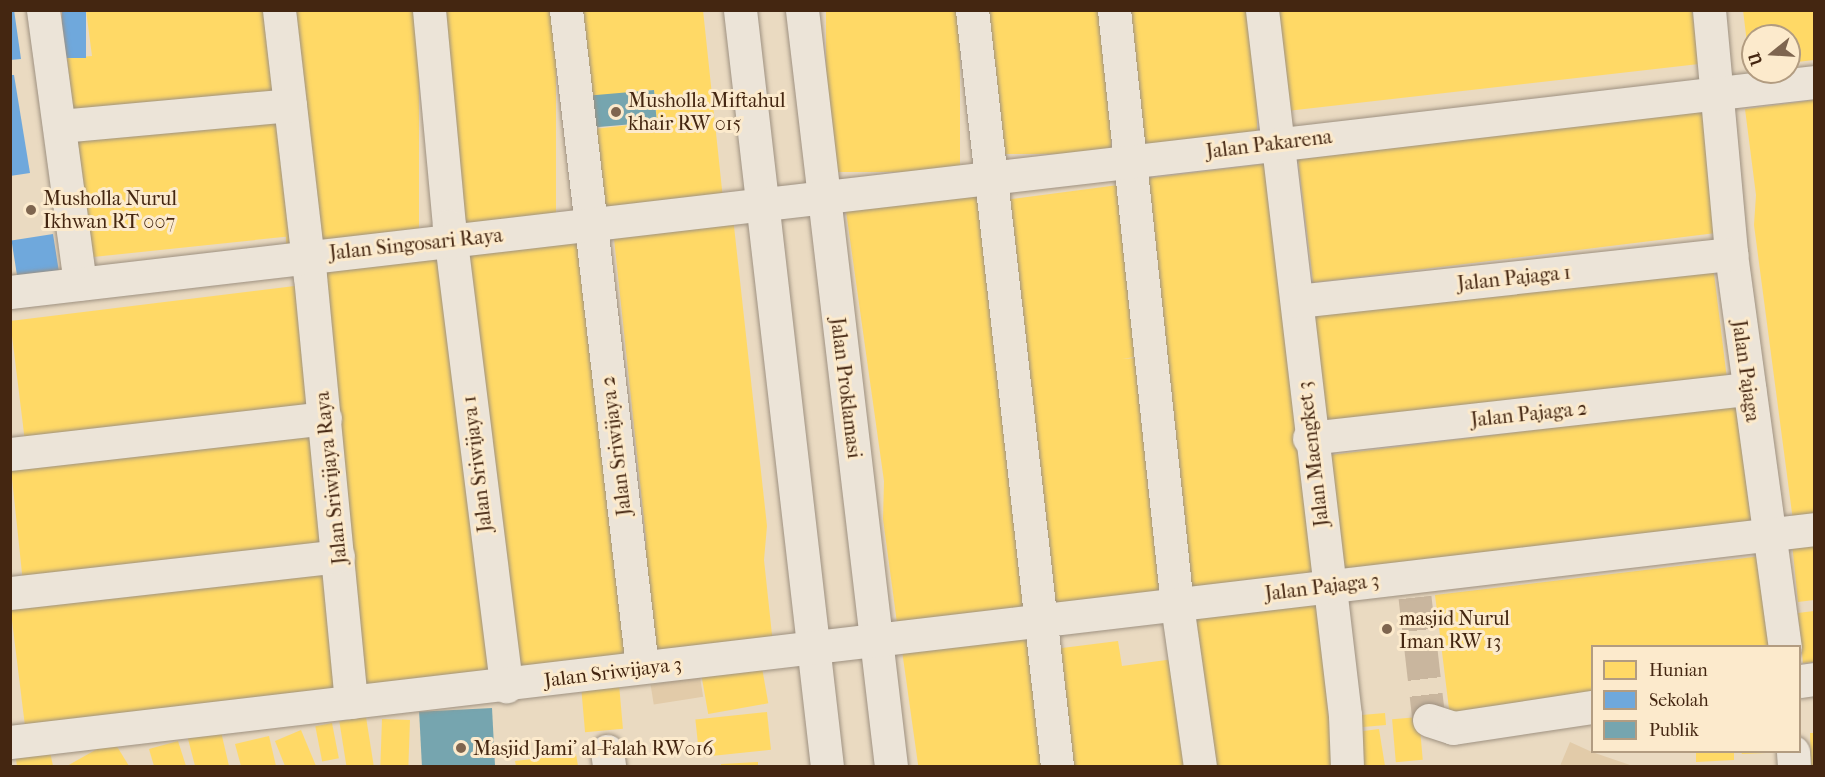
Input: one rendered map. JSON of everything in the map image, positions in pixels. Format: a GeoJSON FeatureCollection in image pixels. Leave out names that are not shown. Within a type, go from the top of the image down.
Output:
{"type":"FeatureCollection","features":[{"type":"Feature","properties":{"kind":"street"},"geometry":{"type":"LineString","coordinates":[[43,10],[80,284]]}},
{"type":"Feature","properties":{"kind":"street","name":"Jalan Sriwijaya Raya"},"geometry":{"type":"LineString","coordinates":[[279,10],[325,418],[351,702]]}},
{"type":"Feature","properties":{"kind":"street","name":"Jalan Sriwijaya 1"},"geometry":{"type":"LineString","coordinates":[[429,10],[451,243],[506,686]]}},
{"type":"Feature","properties":{"kind":"street","name":"Jalan Sriwijaya 2"},"geometry":{"type":"LineString","coordinates":[[566,10],[642,667]]}},
{"type":"Feature","properties":{"kind":"street"},"geometry":{"type":"LineString","coordinates":[[740,10],[765,205],[812,650],[827,766]]}},
{"type":"Feature","properties":{"kind":"street","name":"Jalan Proklamasi"},"geometry":{"type":"LineString","coordinates":[[802,10],[891,766]]}},
{"type":"Feature","properties":{"kind":"street"},"geometry":{"type":"LineString","coordinates":[[972,10],[1057,766]]}},
{"type":"Feature","properties":{"kind":"street"},"geometry":{"type":"LineString","coordinates":[[1113,10],[1177,605],[1200,766]]}},
{"type":"Feature","properties":{"kind":"street","name":"Jalan Maengket 3"},"geometry":{"type":"LineString","coordinates":[[1262,10],[1297,302],[1309,438],[1330,586],[1347,766]]}},
{"type":"Feature","properties":{"kind":"street","name":"Jalan Pajaga"},"geometry":{"type":"LineString","coordinates":[[1709,10],[1731,254],[1785,645]]}},
{"type":"Feature","properties":{"kind":"street","name":"Jalan Pakarena"},"geometry":{"type":"LineString","coordinates":[[823,199],[991,175],[1815,82]]}},
{"type":"Feature","properties":{"kind":"street"},"geometry":{"type":"LineString","coordinates":[[60,126],[290,105]]}},
{"type":"Feature","properties":{"kind":"street","name":"Jalan Singosari Raya"},"geometry":{"type":"LineString","coordinates":[[10,292],[308,255],[451,243],[823,199]]}},
{"type":"Feature","properties":{"kind":"street","name":"Jalan Pajaga 1"},"geometry":{"type":"LineString","coordinates":[[1297,302],[1731,254]]}},
{"type":"Feature","properties":{"kind":"street","name":"Jalan Pajaga 2"},"geometry":{"type":"LineString","coordinates":[[1309,438],[1749,389]]}},
{"type":"Feature","properties":{"kind":"street"},"geometry":{"type":"LineString","coordinates":[[10,454],[325,418]]}},
{"type":"Feature","properties":{"kind":"street","name":"Jalan Pajaga 3"},"geometry":{"type":"LineString","coordinates":[[875,642],[1330,586],[1414,586],[1815,529]]}},
{"type":"Feature","properties":{"kind":"street"},"geometry":{"type":"LineString","coordinates":[[10,592],[338,556]]}},
{"type":"Feature","properties":{"kind":"street","name":"Jalan Sriwijaya 3"},"geometry":{"type":"LineString","coordinates":[[10,742],[506,686],[642,667],[875,642]]}},
{"type":"Feature","properties":{"kind":"street"},"geometry":{"type":"LineString","coordinates":[[1429,720],[1453,728],[1591,707]]}},
{"type":"Feature","properties":{"kind":"shaded area"},"geometry":{"type":"Polygon","coordinates":[[[700,677],[703,697],[654,705],[651,685],[700,677]]]}},
{"type":"Feature","properties":{"kind":"shaded area"},"geometry":{"type":"Polygon","coordinates":[[[1570,742],[1591,753],[1633,766],[1560,766],[1570,742]]]}},
{"type":"Feature","properties":{"kind":"building: Hunian"},"geometry":{"type":"Polygon","coordinates":[[[86,10],[266,10],[276,95],[74,119],[67,58],[92,56],[86,10]]]}},
{"type":"Feature","properties":{"kind":"building: Hunian"},"geometry":{"type":"Polygon","coordinates":[[[286,10],[419,10],[419,247],[286,247],[286,10]]]}},
{"type":"Feature","properties":{"kind":"building: Hunian"},"geometry":{"type":"Polygon","coordinates":[[[435,10],[556,10],[556,231],[435,231],[435,10]]]}},
{"type":"Feature","properties":{"kind":"building: Hunian"},"geometry":{"type":"Polygon","coordinates":[[[581,10],[703,10],[723,199],[603,212],[594,129],[657,122],[654,90],[590,97],[581,10]]]}},
{"type":"Feature","properties":{"kind":"building: Hunian"},"geometry":{"type":"Polygon","coordinates":[[[826,10],[960,10],[960,172],[826,172],[826,10]]]}},
{"type":"Feature","properties":{"kind":"building: Hunian"},"geometry":{"type":"Polygon","coordinates":[[[977,10],[1111,10],[1111,154],[977,154],[977,10]]]}},
{"type":"Feature","properties":{"kind":"building: Hunian"},"geometry":{"type":"Polygon","coordinates":[[[1123,10],[1257,10],[1257,145],[1123,145],[1123,10]]]}},
{"type":"Feature","properties":{"kind":"building: Hunian"},"geometry":{"type":"Polygon","coordinates":[[[1275,10],[1692,10],[1699,64],[1287,111],[1275,10]]]}},
{"type":"Feature","properties":{"kind":"building: Hunian"},"geometry":{"type":"Polygon","coordinates":[[[1743,10],[1814,10],[1814,60],[1801,62],[1801,24],[1745,24],[1743,10]]]}},
{"type":"Feature","properties":{"kind":"building: Hunian"},"geometry":{"type":"Polygon","coordinates":[[[1814,100],[1814,525],[1794,528],[1754,225],[1756,195],[1745,109],[1814,100]]]}},
{"type":"Feature","properties":{"kind":"building: Hunian"},"geometry":{"type":"Polygon","coordinates":[[[1709,109],[1724,232],[1313,283],[1298,159],[1709,109]]]}},
{"type":"Feature","properties":{"kind":"building: Hunian"},"geometry":{"type":"Polygon","coordinates":[[[277,113],[290,236],[88,258],[75,134],[277,113]]]}},
{"type":"Feature","properties":{"kind":"building: Hunian"},"geometry":{"type":"Polygon","coordinates":[[[1272,163],[1323,576],[1191,592],[1140,179],[1272,163]]]}},
{"type":"Feature","properties":{"kind":"building: Hunian"},"geometry":{"type":"Polygon","coordinates":[[[1126,184],[1147,355],[1122,359],[1148,357],[1170,597],[1046,614],[1004,200],[1126,184]]]}},
{"type":"Feature","properties":{"kind":"building: Hunian"},"geometry":{"type":"Polygon","coordinates":[[[978,193],[1029,606],[897,623],[883,519],[884,481],[846,211],[978,193]]]}},
{"type":"Feature","properties":{"kind":"building: Hunian"},"geometry":{"type":"Polygon","coordinates":[[[733,217],[767,526],[764,560],[773,644],[653,657],[644,573],[646,539],[613,229],[733,217]]]}},
{"type":"Feature","properties":{"kind":"building: Hunian"},"geometry":{"type":"Polygon","coordinates":[[[588,233],[625,660],[505,671],[467,244],[588,233]]]}},
{"type":"Feature","properties":{"kind":"building: Hunian"},"geometry":{"type":"Polygon","coordinates":[[[446,251],[498,671],[367,687],[315,267],[446,251]]]}},
{"type":"Feature","properties":{"kind":"building: Hunian"},"geometry":{"type":"Polygon","coordinates":[[[1712,257],[1727,380],[1321,430],[1306,307],[1712,257]]]}},
{"type":"Feature","properties":{"kind":"building: Hunian"},"geometry":{"type":"Polygon","coordinates":[[[303,285],[318,408],[25,444],[10,321],[303,285]]]}},
{"type":"Feature","properties":{"kind":"building: Hunian"},"geometry":{"type":"Polygon","coordinates":[[[1737,405],[1752,529],[1341,580],[1326,455],[1737,405]]]}},
{"type":"Feature","properties":{"kind":"building: Hunian"},"geometry":{"type":"Polygon","coordinates":[[[316,424],[329,547],[23,580],[10,456],[316,424]]]}},
{"type":"Feature","properties":{"kind":"building: Hunian"},"geometry":{"type":"Polygon","coordinates":[[[1814,541],[1814,600],[1798,602],[1792,543],[1814,541]]]}},
{"type":"Feature","properties":{"kind":"building: Hunian"},"geometry":{"type":"Polygon","coordinates":[[[1762,556],[1772,645],[1591,645],[1591,701],[1450,717],[1435,595],[1762,556]]]}},
{"type":"Feature","properties":{"kind":"building: Hunian"},"geometry":{"type":"Polygon","coordinates":[[[332,568],[347,691],[26,731],[10,607],[332,568]]]}},
{"type":"Feature","properties":{"kind":"building: Hunian"},"geometry":{"type":"Polygon","coordinates":[[[1321,598],[1345,766],[1211,766],[1190,616],[1321,598]]]}},
{"type":"Feature","properties":{"kind":"building: Hunian"},"geometry":{"type":"Polygon","coordinates":[[[1814,611],[1814,662],[1803,663],[1798,613],[1814,611]]]}},
{"type":"Feature","properties":{"kind":"building: Hunian"},"geometry":{"type":"Polygon","coordinates":[[[1032,627],[1051,766],[918,766],[901,645],[1032,627]]]}},
{"type":"Feature","properties":{"kind":"building: Hunian"},"geometry":{"type":"Polygon","coordinates":[[[1118,641],[1122,666],[1181,658],[1196,766],[1062,766],[1046,650],[1118,641]]]}},
{"type":"Feature","properties":{"kind":"building: Hunian"},"geometry":{"type":"Polygon","coordinates":[[[761,662],[768,703],[708,714],[701,673],[761,662]]]}},
{"type":"Feature","properties":{"kind":"building: Hunian"},"geometry":{"type":"Polygon","coordinates":[[[619,684],[623,729],[585,732],[581,687],[619,684]]]}},
{"type":"Feature","properties":{"kind":"building: Hunian"},"geometry":{"type":"Polygon","coordinates":[[[767,712],[771,750],[699,757],[695,720],[767,712]]]}},
{"type":"Feature","properties":{"kind":"building: Hunian"},"geometry":{"type":"Polygon","coordinates":[[[1385,713],[1386,725],[1354,728],[1353,716],[1385,713]]]}},
{"type":"Feature","properties":{"kind":"building: Hunian"},"geometry":{"type":"Polygon","coordinates":[[[366,717],[374,766],[346,766],[339,721],[366,717]]]}},
{"type":"Feature","properties":{"kind":"building: Hunian"},"geometry":{"type":"Polygon","coordinates":[[[1419,717],[1423,760],[1396,762],[1392,719],[1419,717]]]}},
{"type":"Feature","properties":{"kind":"building: Hunian"},"geometry":{"type":"Polygon","coordinates":[[[382,719],[410,720],[408,766],[380,766],[382,719]]]}},
{"type":"Feature","properties":{"kind":"building: Hunian"},"geometry":{"type":"Polygon","coordinates":[[[219,723],[229,766],[195,766],[186,731],[219,723]]]}},
{"type":"Feature","properties":{"kind":"building: Hunian"},"geometry":{"type":"Polygon","coordinates":[[[332,723],[339,758],[322,762],[315,726],[332,723]]]}},
{"type":"Feature","properties":{"kind":"building: Hunian"},"geometry":{"type":"Polygon","coordinates":[[[1379,729],[1385,766],[1353,766],[1348,733],[1379,729]]]}},
{"type":"Feature","properties":{"kind":"building: Hunian"},"geometry":{"type":"Polygon","coordinates":[[[301,730],[316,766],[285,766],[275,741],[301,730]]]}},
{"type":"Feature","properties":{"kind":"building: Hunian"},"geometry":{"type":"Polygon","coordinates":[[[1810,733],[1814,733],[1814,766],[1811,766],[1810,733]]]}},
{"type":"Feature","properties":{"kind":"building: Hunian"},"geometry":{"type":"Polygon","coordinates":[[[269,736],[276,766],[241,766],[235,744],[269,736]]]}},
{"type":"Feature","properties":{"kind":"building: Hunian"},"geometry":{"type":"Polygon","coordinates":[[[113,740],[129,766],[67,766],[113,740]]]}},
{"type":"Feature","properties":{"kind":"building: Hunian"},"geometry":{"type":"Polygon","coordinates":[[[178,741],[186,766],[154,766],[149,749],[178,741]]]}},
{"type":"Feature","properties":{"kind":"building: Hunian"},"geometry":{"type":"Polygon","coordinates":[[[50,752],[53,766],[17,766],[16,759],[50,752]]]}},
{"type":"Feature","properties":{"kind":"building: Hunian"},"geometry":{"type":"Polygon","coordinates":[[[1696,753],[1734,753],[1734,760],[1696,762],[1696,753]]]}},
{"type":"Feature","properties":{"kind":"building: Hunian"},"geometry":{"type":"Polygon","coordinates":[[[576,754],[578,766],[516,766],[515,761],[576,754]]]}},
{"type":"Feature","properties":{"kind":"building: Hunian"},"geometry":{"type":"Polygon","coordinates":[[[758,762],[758,766],[721,766],[721,764],[758,762]]]}},
{"type":"Feature","properties":{"kind":"building: Sekolah"},"geometry":{"type":"Polygon","coordinates":[[[10,10],[14,10],[21,59],[10,60],[10,10]]]}},
{"type":"Feature","properties":{"kind":"building: Sekolah"},"geometry":{"type":"Polygon","coordinates":[[[62,10],[86,10],[86,58],[62,58],[62,10]]]}},
{"type":"Feature","properties":{"kind":"building: Sekolah"},"geometry":{"type":"Polygon","coordinates":[[[10,75],[14,75],[30,173],[10,176],[10,75]]]}},
{"type":"Feature","properties":{"kind":"building: Sekolah"},"geometry":{"type":"Polygon","coordinates":[[[53,234],[59,273],[18,279],[12,241],[53,234]]]}},
{"type":"Feature","properties":{"kind":"building: Publik"},"geometry":{"type":"Polygon","coordinates":[[[654,90],[657,122],[593,127],[590,96],[654,90]]]}},
{"type":"Feature","properties":{"kind":"building: Publik"},"geometry":{"type":"Polygon","coordinates":[[[492,708],[495,766],[422,766],[419,712],[492,708]]]}},
{"type":"Feature","properties":{"kind":"tunnel"},"geometry":{"type":"LineString","coordinates":[[1415,597],[1429,720]]}},
{"type":"Feature","properties":{"kind":"place","name":"Musholla Miftahul khair RW 015"},"geometry":{"type":"Point","coordinates":[616,112]}},
{"type":"Feature","properties":{"kind":"place","name":"Musholla Nurul Ikhwan RT 007"},"geometry":{"type":"Point","coordinates":[31,210]}},
{"type":"Feature","properties":{"kind":"place","name":"masjid Nurul Iman RW 13"},"geometry":{"type":"Point","coordinates":[1387,629]}},
{"type":"Feature","properties":{"kind":"place","name":"Masjid Jami' al-Falah RW016"},"geometry":{"type":"Point","coordinates":[461,748]}}]}
